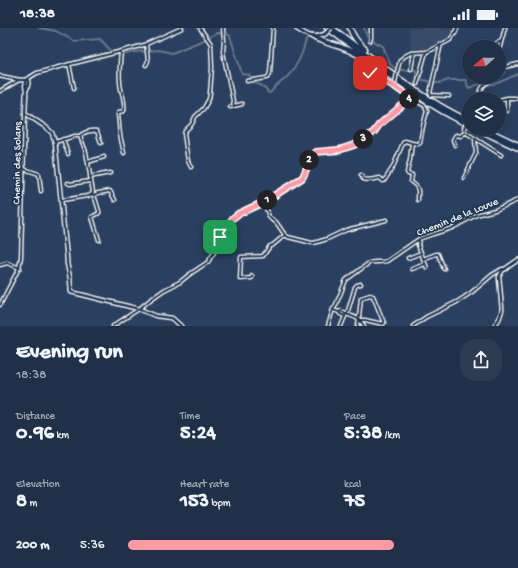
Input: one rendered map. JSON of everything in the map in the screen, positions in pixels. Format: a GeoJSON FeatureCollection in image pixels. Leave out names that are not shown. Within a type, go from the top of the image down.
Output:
{"type":"FeatureCollection","features":[{"type":"Feature","properties":{"kind":"highway"},"geometry":{"type":"LineString","coordinates":[[327,28],[421,98],[462,122]]}},
{"type":"Feature","properties":{"kind":"highway"},"geometry":{"type":"LineString","coordinates":[[332,28],[426,97],[462,117]]}},
{"type":"Feature","properties":{"kind":"highway"},"geometry":{"type":"LineString","coordinates":[[350,28],[352,35],[358,43],[400,79]]}},
{"type":"Feature","properties":{"kind":"highway"},"geometry":{"type":"LineString","coordinates":[[312,37],[354,52],[388,74]]}},
{"type":"Feature","properties":{"kind":"highway"},"geometry":{"type":"LineString","coordinates":[[492,136],[518,148]]}},
{"type":"Feature","properties":{"kind":"highway"},"geometry":{"type":"LineString","coordinates":[[500,136],[518,144]]}},
{"type":"Feature","properties":{"kind":"main road"},"geometry":{"type":"LineString","coordinates":[[297,28],[301,32],[312,37],[325,34],[332,28]]}},
{"type":"Feature","properties":{"kind":"street"},"geometry":{"type":"LineString","coordinates":[[181,326],[172,318],[156,316],[139,309],[71,292],[55,142],[52,134],[47,128],[25,113],[27,81],[37,73],[146,44],[182,28]]}},
{"type":"Feature","properties":{"kind":"street"},"geometry":{"type":"LineString","coordinates":[[191,167],[188,161],[184,134],[192,124],[195,117],[203,110],[209,99],[212,67],[211,44],[200,28]]}},
{"type":"Feature","properties":{"kind":"street"},"geometry":{"type":"LineString","coordinates":[[223,28],[223,52],[234,106]]}},
{"type":"Feature","properties":{"kind":"street"},"geometry":{"type":"LineString","coordinates":[[247,81],[266,78],[270,73],[273,28]]}},
{"type":"Feature","properties":{"kind":"street"},"geometry":{"type":"LineString","coordinates":[[371,28],[371,40]]}},
{"type":"Feature","properties":{"kind":"street"},"geometry":{"type":"LineString","coordinates":[[454,28],[456,33]]}},
{"type":"Feature","properties":{"kind":"street"},"geometry":{"type":"LineString","coordinates":[[395,85],[400,60],[402,58],[407,54],[426,52],[450,40],[456,33],[457,28]]}},
{"type":"Feature","properties":{"kind":"street"},"geometry":{"type":"LineString","coordinates":[[502,40],[505,28]]}},
{"type":"Feature","properties":{"kind":"street"},"geometry":{"type":"LineString","coordinates":[[146,44],[148,61],[146,66]]}},
{"type":"Feature","properties":{"kind":"street"},"geometry":{"type":"LineString","coordinates":[[441,44],[430,93],[431,95],[449,96]]}},
{"type":"Feature","properties":{"kind":"street"},"geometry":{"type":"LineString","coordinates":[[121,51],[120,82],[125,109],[118,114],[120,135],[124,153]]}},
{"type":"Feature","properties":{"kind":"street"},"geometry":{"type":"LineString","coordinates":[[417,84],[426,52]]}},
{"type":"Feature","properties":{"kind":"street"},"geometry":{"type":"LineString","coordinates":[[411,69],[414,53]]}},
{"type":"Feature","properties":{"kind":"street"},"geometry":{"type":"LineString","coordinates":[[69,64],[74,88]]}},
{"type":"Feature","properties":{"kind":"street"},"geometry":{"type":"LineString","coordinates":[[506,66],[518,64]]}},
{"type":"Feature","properties":{"kind":"street"},"geometry":{"type":"LineString","coordinates":[[361,175],[365,180],[380,178],[384,181],[393,166],[403,142],[419,143],[427,111],[425,106],[411,98],[395,85],[386,82],[373,74],[366,73]]}},
{"type":"Feature","properties":{"kind":"street"},"geometry":{"type":"LineString","coordinates":[[0,76],[27,81]]}},
{"type":"Feature","properties":{"kind":"street"},"geometry":{"type":"LineString","coordinates":[[0,91],[19,80]]}},
{"type":"Feature","properties":{"kind":"street"},"geometry":{"type":"LineString","coordinates":[[113,326],[164,290],[180,282],[208,262],[217,248],[223,232],[233,218],[242,212],[264,202],[302,178],[308,167],[310,157],[313,154],[316,152],[339,150],[354,145],[374,132],[379,125],[411,98]]}},
{"type":"Feature","properties":{"kind":"street"},"geometry":{"type":"LineString","coordinates":[[507,111],[508,98],[516,98]]}},
{"type":"Feature","properties":{"kind":"street"},"geometry":{"type":"LineString","coordinates":[[230,107],[242,104]]}},
{"type":"Feature","properties":{"kind":"street","name":"Chemin des Solans"},"geometry":{"type":"LineString","coordinates":[[0,305],[20,268],[23,226],[25,113]]}},
{"type":"Feature","properties":{"kind":"street"},"geometry":{"type":"LineString","coordinates":[[55,142],[80,136],[81,134],[94,130],[97,131],[101,143]]}},
{"type":"Feature","properties":{"kind":"street"},"geometry":{"type":"LineString","coordinates":[[454,145],[454,136],[462,135]]}},
{"type":"Feature","properties":{"kind":"street"},"geometry":{"type":"LineString","coordinates":[[80,136],[86,152],[93,195],[99,213],[92,217],[99,240]]}},
{"type":"Feature","properties":{"kind":"street"},"geometry":{"type":"LineString","coordinates":[[471,136],[501,155]]}},
{"type":"Feature","properties":{"kind":"street"},"geometry":{"type":"LineString","coordinates":[[63,139],[68,154]]}},
{"type":"Feature","properties":{"kind":"street"},"geometry":{"type":"LineString","coordinates":[[464,178],[476,153],[475,139]]}},
{"type":"Feature","properties":{"kind":"street"},"geometry":{"type":"LineString","coordinates":[[412,143],[408,174],[412,175],[411,182],[418,188],[418,200]]}},
{"type":"Feature","properties":{"kind":"street"},"geometry":{"type":"LineString","coordinates":[[88,162],[104,157]]}},
{"type":"Feature","properties":{"kind":"street"},"geometry":{"type":"LineString","coordinates":[[24,169],[39,174],[41,191]]}},
{"type":"Feature","properties":{"kind":"street"},"geometry":{"type":"LineString","coordinates":[[68,183],[70,184],[91,179],[110,173]]}},
{"type":"Feature","properties":{"kind":"street"},"geometry":{"type":"LineString","coordinates":[[62,200],[93,195],[98,192],[110,191],[115,200]]}},
{"type":"Feature","properties":{"kind":"street","name":"Chemin de la Louve"},"geometry":{"type":"LineString","coordinates":[[328,326],[346,280],[369,263],[388,260],[419,239],[452,228],[476,215],[495,210],[518,200]]}},
{"type":"Feature","properties":{"kind":"street"},"geometry":{"type":"LineString","coordinates":[[264,202],[270,217],[276,222],[285,235],[314,243],[328,239],[346,230],[386,220]]}},
{"type":"Feature","properties":{"kind":"street"},"geometry":{"type":"LineString","coordinates":[[252,276],[252,278],[240,278],[241,257],[263,256],[270,246],[285,235]]}},
{"type":"Feature","properties":{"kind":"street"},"geometry":{"type":"LineString","coordinates":[[419,239],[418,245],[427,268]]}},
{"type":"Feature","properties":{"kind":"street"},"geometry":{"type":"LineString","coordinates":[[423,259],[441,252]]}},
{"type":"Feature","properties":{"kind":"street"},"geometry":{"type":"LineString","coordinates":[[408,258],[421,253]]}},
{"type":"Feature","properties":{"kind":"street"},"geometry":{"type":"LineString","coordinates":[[437,254],[439,255],[444,269]]}},
{"type":"Feature","properties":{"kind":"street"},"geometry":{"type":"LineString","coordinates":[[495,326],[502,310],[499,277],[502,271],[518,260]]}},
{"type":"Feature","properties":{"kind":"street"},"geometry":{"type":"LineString","coordinates":[[0,265],[7,263],[20,268]]}},
{"type":"Feature","properties":{"kind":"street"},"geometry":{"type":"LineString","coordinates":[[412,269],[425,264]]}},
{"type":"Feature","properties":{"kind":"street"},"geometry":{"type":"LineString","coordinates":[[413,326],[426,317],[457,302],[472,292],[492,275],[502,269],[506,269]]}},
{"type":"Feature","properties":{"kind":"street"},"geometry":{"type":"LineString","coordinates":[[341,326],[355,287],[361,284]]}},
{"type":"Feature","properties":{"kind":"street"},"geometry":{"type":"LineString","coordinates":[[334,310],[340,314],[346,314],[360,319],[383,324],[384,323],[373,296],[370,295],[361,298],[360,319],[358,326]]}},
{"type":"Feature","properties":{"kind":"street"},"geometry":{"type":"LineString","coordinates":[[360,319],[364,326]]}},
{"type":"Feature","properties":{"kind":"shaded area"},"geometry":{"type":"Polygon","coordinates":[[[409,28],[452,28],[453,31],[447,41],[429,49],[411,52],[409,28]]]}},
{"type":"Feature","properties":{"kind":"waterway"},"geometry":{"type":"LineString","coordinates":[[39,28],[56,31],[74,41],[100,39],[112,52]]}},
{"type":"Feature","properties":{"kind":"waterway"},"geometry":{"type":"LineString","coordinates":[[364,28],[369,38],[383,46],[390,64],[396,69]]}},
{"type":"Feature","properties":{"kind":"waterway"},"geometry":{"type":"LineString","coordinates":[[208,38],[216,33],[221,33]]}},
{"type":"Feature","properties":{"kind":"waterway"},"geometry":{"type":"LineString","coordinates":[[224,33],[230,36],[242,74],[249,75],[254,82],[262,86],[269,93],[294,69],[306,40]]}},
{"type":"Feature","properties":{"kind":"waterway"},"geometry":{"type":"LineString","coordinates":[[148,51],[158,50],[172,53],[206,39]]}},
{"type":"Feature","properties":{"kind":"waterway"},"geometry":{"type":"LineString","coordinates":[[122,55],[146,51]]}},
{"type":"Feature","properties":{"kind":"waterway"},"geometry":{"type":"LineString","coordinates":[[114,54],[120,55]]}},
{"type":"Feature","properties":{"kind":"waterway"},"geometry":{"type":"LineString","coordinates":[[401,70],[416,70],[416,77],[418,78]]}},
{"type":"Feature","properties":{"kind":"waterway"},"geometry":{"type":"LineString","coordinates":[[488,85],[498,83],[518,74]]}},
{"type":"Feature","properties":{"kind":"waterway"},"geometry":{"type":"LineString","coordinates":[[419,79],[432,82]]}},
{"type":"Feature","properties":{"kind":"waterway"},"geometry":{"type":"LineString","coordinates":[[433,83],[449,80],[462,80]]}},
{"type":"Feature","properties":{"kind":"waterway"},"geometry":{"type":"LineString","coordinates":[[467,84],[469,88],[479,84]]}},
{"type":"Feature","properties":{"kind":"route"},"geometry":{"type":"LineString","coordinates":[[220,237],[233,218],[238,214],[264,202],[302,178],[308,167],[310,157],[313,154],[316,152],[339,150],[354,145],[374,132],[379,125],[411,98],[394,86],[370,73]]}}]}
